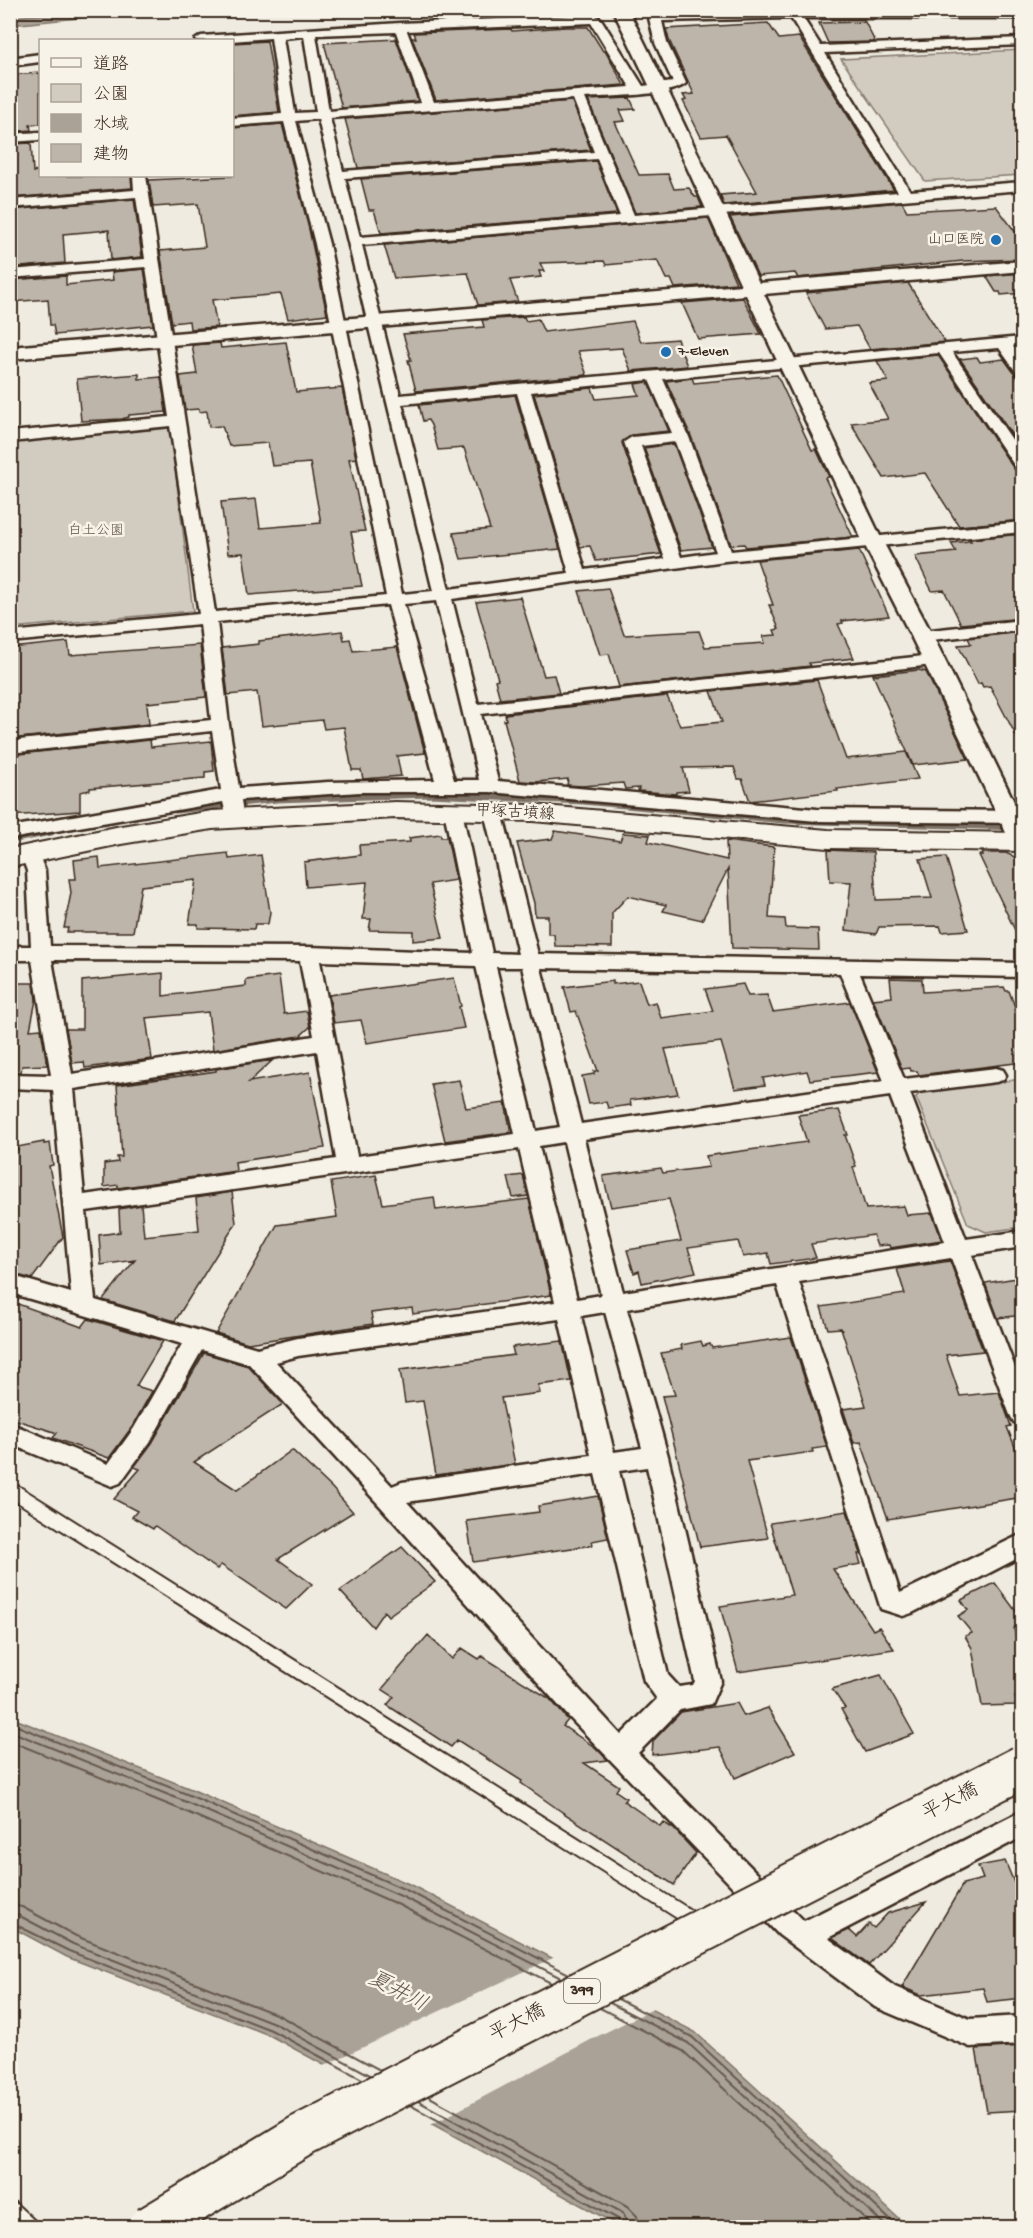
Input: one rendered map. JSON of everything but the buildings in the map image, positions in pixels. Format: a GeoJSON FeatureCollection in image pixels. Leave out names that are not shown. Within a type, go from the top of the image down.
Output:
{"type":"FeatureCollection","features":[{"type":"Feature","properties":{"kind":"highway","name":"平大橋"},"geometry":{"type":"LineString","coordinates":[[149,2228],[301,2136],[1023,1767]]}},
{"type":"Feature","properties":{"kind":"main road","name":"甲塚古墳線"},"geometry":{"type":"LineString","coordinates":[[20,856],[118,823],[233,806],[453,811],[492,799],[532,813],[626,810],[756,822],[853,827],[1019,829]]}},
{"type":"Feature","properties":{"kind":"street"},"geometry":{"type":"LineString","coordinates":[[621,11],[661,90],[687,152],[718,212],[872,540],[1019,829]]}},
{"type":"Feature","properties":{"kind":"street"},"geometry":{"type":"LineString","coordinates":[[234,122],[661,90],[674,87],[680,83],[660,43],[655,18],[932,12],[1023,14]]}},
{"type":"Feature","properties":{"kind":"street"},"geometry":{"type":"LineString","coordinates":[[795,14],[906,195]]}},
{"type":"Feature","properties":{"kind":"street"},"geometry":{"type":"LineString","coordinates":[[214,39],[400,27],[595,19],[636,87],[643,91]]}},
{"type":"Feature","properties":{"kind":"street"},"geometry":{"type":"LineString","coordinates":[[400,27],[429,107]]}},
{"type":"Feature","properties":{"kind":"street"},"geometry":{"type":"LineString","coordinates":[[309,32],[322,115],[443,594],[572,1134],[656,1456],[708,1681],[702,1696],[674,1699],[621,1752]]}},
{"type":"Feature","properties":{"kind":"street"},"geometry":{"type":"LineString","coordinates":[[276,34],[289,117],[322,244],[394,598],[446,786]]}},
{"type":"Feature","properties":{"kind":"street"},"geometry":{"type":"LineString","coordinates":[[817,50],[1023,41]]}},
{"type":"Feature","properties":{"kind":"street"},"geometry":{"type":"LineString","coordinates":[[10,62],[39,58]]}},
{"type":"Feature","properties":{"kind":"street"},"geometry":{"type":"LineString","coordinates":[[578,96],[629,220]]}},
{"type":"Feature","properties":{"kind":"street"},"geometry":{"type":"LineString","coordinates":[[10,138],[39,136]]}},
{"type":"Feature","properties":{"kind":"street"},"geometry":{"type":"LineString","coordinates":[[338,176],[601,155]]}},
{"type":"Feature","properties":{"kind":"street"},"geometry":{"type":"LineString","coordinates":[[139,177],[207,617],[220,725],[233,806],[338,788],[446,786],[492,799]]}},
{"type":"Feature","properties":{"kind":"street"},"geometry":{"type":"LineString","coordinates":[[355,242],[1023,186]]}},
{"type":"Feature","properties":{"kind":"street"},"geometry":{"type":"LineString","coordinates":[[10,204],[141,193]]}},
{"type":"Feature","properties":{"kind":"street"},"geometry":{"type":"LineString","coordinates":[[10,274],[154,262]]}},
{"type":"Feature","properties":{"kind":"street"},"geometry":{"type":"LineString","coordinates":[[10,353],[1023,266]]}},
{"type":"Feature","properties":{"kind":"street"},"geometry":{"type":"LineString","coordinates":[[393,400],[655,377],[1023,340]]}},
{"type":"Feature","properties":{"kind":"street"},"geometry":{"type":"LineString","coordinates":[[1003,343],[1023,370]]}},
{"type":"Feature","properties":{"kind":"street"},"geometry":{"type":"LineString","coordinates":[[943,349],[1023,465]]}},
{"type":"Feature","properties":{"kind":"street"},"geometry":{"type":"LineString","coordinates":[[655,377],[681,437],[725,556]]}},
{"type":"Feature","properties":{"kind":"street"},"geometry":{"type":"LineString","coordinates":[[523,388],[579,577]]}},
{"type":"Feature","properties":{"kind":"street"},"geometry":{"type":"LineString","coordinates":[[10,437],[177,422]]}},
{"type":"Feature","properties":{"kind":"street"},"geometry":{"type":"LineString","coordinates":[[675,564],[632,442],[681,437]]}},
{"type":"Feature","properties":{"kind":"street"},"geometry":{"type":"LineString","coordinates":[[10,637],[443,594],[725,556],[1023,527]]}},
{"type":"Feature","properties":{"kind":"street"},"geometry":{"type":"LineString","coordinates":[[922,636],[1023,625]]}},
{"type":"Feature","properties":{"kind":"street"},"geometry":{"type":"LineString","coordinates":[[470,710],[933,660]]}},
{"type":"Feature","properties":{"kind":"street"},"geometry":{"type":"LineString","coordinates":[[10,747],[220,725]]}},
{"type":"Feature","properties":{"kind":"street"},"geometry":{"type":"LineString","coordinates":[[453,811],[484,960],[657,1681],[674,1699]]}},
{"type":"Feature","properties":{"kind":"street"},"geometry":{"type":"LineString","coordinates":[[10,833],[118,823]]}},
{"type":"Feature","properties":{"kind":"street"},"geometry":{"type":"LineString","coordinates":[[20,856],[36,871],[41,954],[63,1083],[84,1307]]}},
{"type":"Feature","properties":{"kind":"street"},"geometry":{"type":"LineString","coordinates":[[10,953],[309,954],[484,960],[1023,970]]}},
{"type":"Feature","properties":{"kind":"street"},"geometry":{"type":"LineString","coordinates":[[309,954],[348,1166]]}},
{"type":"Feature","properties":{"kind":"street"},"geometry":{"type":"LineString","coordinates":[[847,966],[897,1087],[1023,1415]]}},
{"type":"Feature","properties":{"kind":"street"},"geometry":{"type":"LineString","coordinates":[[10,1081],[63,1083],[325,1042]]}},
{"type":"Feature","properties":{"kind":"street"},"geometry":{"type":"LineString","coordinates":[[74,1205],[897,1087],[996,1075]]}},
{"type":"Feature","properties":{"kind":"street"},"geometry":{"type":"LineString","coordinates":[[10,1284],[257,1357],[298,1347],[569,1309],[1023,1239]]}},
{"type":"Feature","properties":{"kind":"street"},"geometry":{"type":"LineString","coordinates":[[785,1274],[890,1601],[903,1605],[1023,1544]]}},
{"type":"Feature","properties":{"kind":"street"},"geometry":{"type":"LineString","coordinates":[[10,1433],[112,1476],[142,1435],[197,1340]]}},
{"type":"Feature","properties":{"kind":"street"},"geometry":{"type":"LineString","coordinates":[[257,1357],[390,1500],[578,1709],[789,1926],[885,1997],[970,2033],[1023,2030]]}},
{"type":"Feature","properties":{"kind":"street"},"geometry":{"type":"LineString","coordinates":[[390,1500],[402,1492],[656,1456]]}},
{"type":"Feature","properties":{"kind":"street"},"geometry":{"type":"LineString","coordinates":[[803,1936],[1023,1823]]}},
{"type":"Feature","properties":{"kind":"lane"},"geometry":{"type":"LineString","coordinates":[[10,1489],[706,1928]]}},
{"type":"Feature","properties":{"kind":"lane"},"geometry":{"type":"LineString","coordinates":[[10,2208],[32,2228]]}},
{"type":"Feature","properties":{"kind":"green space"},"geometry":{"type":"Polygon","coordinates":[[[1022,50],[1022,175],[925,181],[841,59],[1022,50]]]}},
{"type":"Feature","properties":{"kind":"green space","name":"白土公園"},"geometry":{"type":"Polygon","coordinates":[[[170,428],[193,611],[11,628],[11,442],[170,428]]]}},
{"type":"Feature","properties":{"kind":"green space"},"geometry":{"type":"Polygon","coordinates":[[[1022,1079],[1022,1227],[986,1232],[968,1224],[916,1097],[922,1091],[1022,1079]]]}},
{"type":"Feature","properties":{"kind":"water"},"geometry":{"type":"Polygon","coordinates":[[[82,11],[146,11],[11,25],[11,17],[82,11]]]}},
{"type":"Feature","properties":{"kind":"water","name":"夏井川"},"geometry":{"type":"Polygon","coordinates":[[[10,1717],[191,1789],[409,1884],[695,2032],[908,2227],[621,2227],[269,2035],[67,1957],[11,1927],[10,1717]]]}},
{"type":"Feature","properties":{"kind":"pier"},"geometry":{"type":"Polygon","coordinates":[[[555,1957],[655,2008],[429,2126],[321,2067],[555,1957]]]}},
{"type":"Feature","properties":{"kind":"waterway"},"geometry":{"type":"LineString","coordinates":[[176,810],[277,799],[430,794],[583,801],[784,820],[1022,827]]}},
{"type":"Feature","properties":{"kind":"waterway"},"geometry":{"type":"LineString","coordinates":[[10,840],[51,832]]}},
{"type":"Feature","properties":{"kind":"place","name":"山口医院"},"geometry":{"type":"Point","coordinates":[996,240]}},
{"type":"Feature","properties":{"kind":"place","name":"7-Eleven"},"geometry":{"type":"Point","coordinates":[666,352]}}]}
